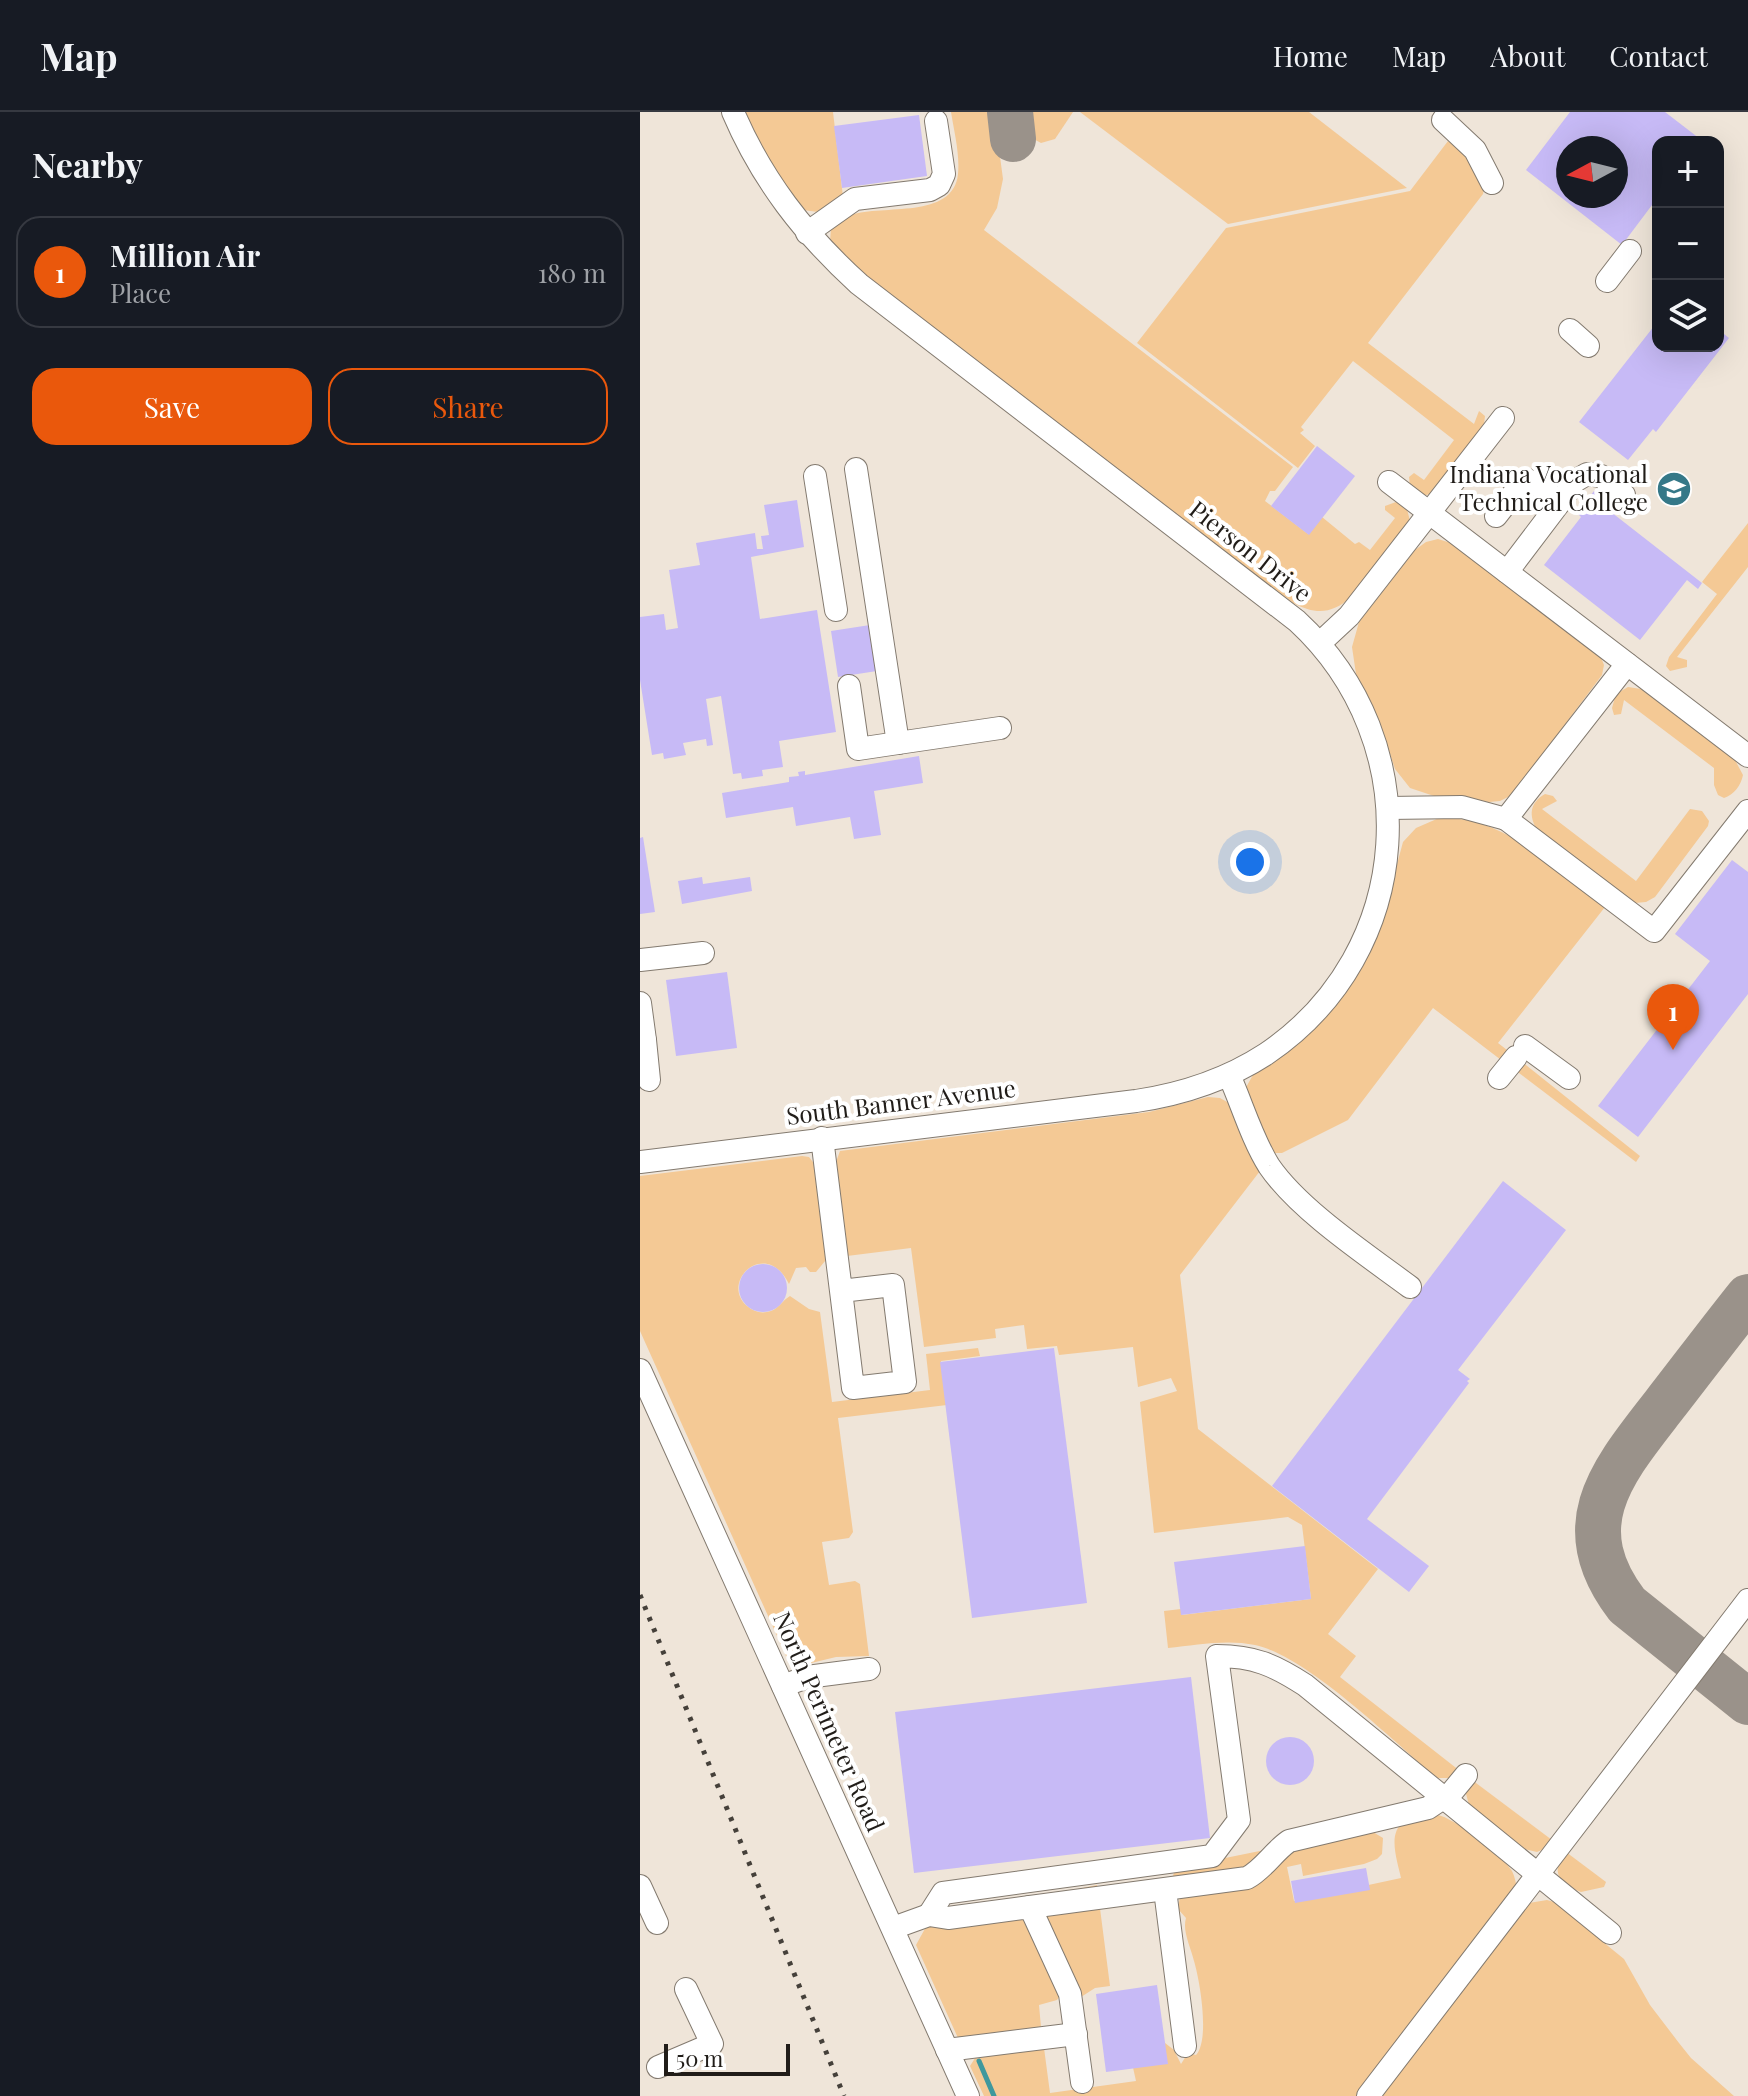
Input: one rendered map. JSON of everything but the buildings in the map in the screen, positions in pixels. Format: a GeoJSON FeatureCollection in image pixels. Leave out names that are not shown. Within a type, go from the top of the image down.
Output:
{"type":"FeatureCollection","features":[{"type":"Feature","properties":{"kind":"street","name":"Pierson Drive"},"geometry":{"type":"LineString","coordinates":[[733,112],[767,180],[807,233],[859,284],[1297,621],[1320,643],[1346,677],[1362,706],[1380,758],[1388,808],[1388,847],[1374,915],[1357,954],[1329,995],[1279,1045],[1229,1075],[1167,1097]]}},
{"type":"Feature","properties":{"kind":"street"},"geometry":{"type":"LineString","coordinates":[[1443,120],[1475,150],[1492,183]]}},
{"type":"Feature","properties":{"kind":"street"},"geometry":{"type":"LineString","coordinates":[[807,233],[855,199],[930,190],[939,185],[944,174],[936,121]]}},
{"type":"Feature","properties":{"kind":"street"},"geometry":{"type":"LineString","coordinates":[[1607,281],[1630,251]]}},
{"type":"Feature","properties":{"kind":"street"},"geometry":{"type":"LineString","coordinates":[[1570,330],[1588,346]]}},
{"type":"Feature","properties":{"kind":"street"},"geometry":{"type":"LineString","coordinates":[[1320,643],[1349,616],[1503,418]]}},
{"type":"Feature","properties":{"kind":"street"},"geometry":{"type":"LineString","coordinates":[[856,469],[898,743]]}},
{"type":"Feature","properties":{"kind":"street"},"geometry":{"type":"LineString","coordinates":[[1507,572],[1575,481],[1587,474],[1601,476],[1624,495]]}},
{"type":"Feature","properties":{"kind":"street"},"geometry":{"type":"LineString","coordinates":[[815,476],[836,610]]}},
{"type":"Feature","properties":{"kind":"street"},"geometry":{"type":"LineString","coordinates":[[1496,516],[1525,479],[1560,502]]}},
{"type":"Feature","properties":{"kind":"street"},"geometry":{"type":"LineString","coordinates":[[1389,482],[1748,756]]}},
{"type":"Feature","properties":{"kind":"street"},"geometry":{"type":"LineString","coordinates":[[1506,819],[1627,664]]}},
{"type":"Feature","properties":{"kind":"street"},"geometry":{"type":"LineString","coordinates":[[849,686],[858,749],[1000,728]]}},
{"type":"Feature","properties":{"kind":"street"},"geometry":{"type":"LineString","coordinates":[[1388,808],[1462,807],[1506,819],[1654,931],[1748,811]]}},
{"type":"Feature","properties":{"kind":"street"},"geometry":{"type":"LineString","coordinates":[[640,960],[703,953]]}},
{"type":"Feature","properties":{"kind":"street"},"geometry":{"type":"LineString","coordinates":[[640,1003],[649,1080]]}},
{"type":"Feature","properties":{"kind":"street"},"geometry":{"type":"LineString","coordinates":[[1499,1078],[1520,1052],[1569,1078]]}},
{"type":"Feature","properties":{"kind":"street"},"geometry":{"type":"LineString","coordinates":[[1229,1075],[1267,1163],[1279,1179],[1343,1237],[1410,1287]]}},
{"type":"Feature","properties":{"kind":"street","name":"South Banner Avenue"},"geometry":{"type":"LineString","coordinates":[[640,1162],[1167,1097]]}},
{"type":"Feature","properties":{"kind":"street"},"geometry":{"type":"LineString","coordinates":[[822,1138],[853,1388],[905,1382],[893,1285],[841,1291]]}},
{"type":"Feature","properties":{"kind":"street","name":"North Perimeter Road"},"geometry":{"type":"LineString","coordinates":[[640,1370],[968,2096]]}},
{"type":"Feature","properties":{"kind":"street"},"geometry":{"type":"LineString","coordinates":[[1368,2096],[1748,1600]]}},
{"type":"Feature","properties":{"kind":"street"},"geometry":{"type":"LineString","coordinates":[[929,1915],[943,1893],[1212,1856],[1239,1820],[1217,1656],[1243,1656],[1276,1666],[1305,1685],[1610,1933]]}},
{"type":"Feature","properties":{"kind":"street"},"geometry":{"type":"LineString","coordinates":[[783,1686],[807,1677],[869,1669]]}},
{"type":"Feature","properties":{"kind":"street"},"geometry":{"type":"LineString","coordinates":[[893,1928],[929,1915],[948,1918],[1247,1878],[1259,1872],[1289,1841],[1428,1808],[1452,1792],[1466,1775]]}},
{"type":"Feature","properties":{"kind":"street"},"geometry":{"type":"LineString","coordinates":[[640,1886],[657,1923]]}},
{"type":"Feature","properties":{"kind":"street"},"geometry":{"type":"LineString","coordinates":[[1165,1890],[1185,2046]]}},
{"type":"Feature","properties":{"kind":"street"},"geometry":{"type":"LineString","coordinates":[[1030,1907],[1070,1994],[1082,2082]]}},
{"type":"Feature","properties":{"kind":"street"},"geometry":{"type":"LineString","coordinates":[[658,2067],[712,2044],[686,1989]]}},
{"type":"Feature","properties":{"kind":"street"},"geometry":{"type":"LineString","coordinates":[[947,2050],[1076,2034]]}},
{"type":"Feature","properties":{"kind":"shaded area"},"geometry":{"type":"Polygon","coordinates":[[[744,112],[833,112],[843,197],[818,212],[803,210],[771,167],[744,112]]]}},
{"type":"Feature","properties":{"kind":"shaded area"},"geometry":{"type":"Polygon","coordinates":[[[951,112],[994,112],[1003,179],[997,208],[984,230],[1293,467],[1275,491],[1270,491],[1265,501],[1308,534],[1322,517],[1355,544],[1359,542],[1370,550],[1395,518],[1385,510],[1385,506],[1396,502],[1407,509],[1410,521],[1351,597],[1337,607],[1324,611],[1309,610],[1293,603],[863,274],[830,242],[831,228],[848,216],[915,208],[944,198],[953,189],[958,174],[958,159],[951,112]]]}},
{"type":"Feature","properties":{"kind":"shaded area"},"geometry":{"type":"Polygon","coordinates":[[[1025,112],[1073,112],[1055,139],[1041,143],[1030,137],[1025,112]]]}},
{"type":"Feature","properties":{"kind":"shaded area"},"geometry":{"type":"Polygon","coordinates":[[[1080,112],[1309,112],[1407,188],[1228,224],[1080,112]]]}},
{"type":"Feature","properties":{"kind":"shaded area"},"geometry":{"type":"Polygon","coordinates":[[[1448,141],[1467,155],[1484,189],[1483,194],[1368,343],[1474,424],[1479,411],[1485,416],[1484,425],[1433,493],[1423,496],[1410,487],[1409,477],[1414,473],[1424,480],[1454,440],[1353,361],[1301,427],[1304,430],[1300,433],[1315,446],[1298,468],[1137,343],[1226,228],[1410,191],[1448,141]]]}},
{"type":"Feature","properties":{"kind":"shaded area"},"geometry":{"type":"Polygon","coordinates":[[[1748,523],[1748,567],[1677,657],[1687,660],[1687,667],[1670,671],[1666,666],[1669,657],[1717,594],[1702,582],[1748,523]]]}},
{"type":"Feature","properties":{"kind":"shaded area"},"geometry":{"type":"Polygon","coordinates":[[[1438,539],[1454,544],[1600,655],[1604,665],[1602,675],[1512,795],[1500,801],[1437,797],[1410,788],[1395,769],[1378,718],[1356,674],[1352,647],[1359,622],[1415,550],[1426,542],[1438,539]]]}},
{"type":"Feature","properties":{"kind":"shaded area"},"geometry":{"type":"Polygon","coordinates":[[[1628,687],[1641,689],[1735,760],[1743,775],[1734,792],[1724,798],[1718,795],[1714,785],[1714,768],[1624,700],[1621,714],[1614,715],[1612,708],[1616,694],[1628,687]]]}},
{"type":"Feature","properties":{"kind":"shaded area"},"geometry":{"type":"Polygon","coordinates":[[[1545,794],[1557,801],[1542,809],[1636,881],[1690,809],[1702,811],[1709,821],[1655,897],[1635,903],[1537,830],[1532,810],[1536,801],[1545,794]]]}},
{"type":"Feature","properties":{"kind":"shaded area"},"geometry":{"type":"Polygon","coordinates":[[[1439,818],[1463,819],[1507,835],[1548,861],[1605,907],[1498,1043],[1511,1053],[1505,1063],[1433,1008],[1348,1120],[1282,1153],[1273,1153],[1245,1089],[1253,1075],[1281,1057],[1315,1028],[1350,986],[1380,927],[1403,842],[1416,828],[1439,818]]]}},
{"type":"Feature","properties":{"kind":"shaded area"},"geometry":{"type":"Polygon","coordinates":[[[1522,1062],[1640,1156],[1636,1162],[1515,1070],[1522,1062]]]}},
{"type":"Feature","properties":{"kind":"shaded area"},"geometry":{"type":"Polygon","coordinates":[[[1208,1097],[1229,1103],[1260,1171],[1180,1275],[1198,1429],[1378,1569],[1328,1634],[1356,1656],[1340,1677],[1460,1771],[1450,1778],[1438,1778],[1431,1773],[1322,1681],[1275,1652],[1255,1645],[1234,1643],[1168,1648],[1164,1611],[1181,1609],[1182,1615],[1311,1599],[1302,1525],[1288,1517],[1154,1533],[1140,1402],[1177,1391],[1171,1378],[1138,1387],[1133,1347],[1059,1355],[1057,1346],[1027,1349],[1024,1325],[995,1329],[996,1338],[924,1347],[911,1248],[847,1256],[836,1162],[840,1151],[1149,1112],[1208,1097]]]}},
{"type":"Feature","properties":{"kind":"shaded area"},"geometry":{"type":"Polygon","coordinates":[[[809,1157],[816,1166],[830,1255],[816,1272],[810,1272],[806,1267],[796,1268],[789,1284],[779,1270],[769,1264],[749,1268],[742,1276],[740,1296],[755,1311],[771,1311],[790,1296],[809,1309],[820,1312],[832,1402],[930,1390],[926,1354],[978,1348],[980,1356],[941,1361],[947,1405],[838,1418],[853,1532],[849,1538],[822,1542],[829,1585],[855,1581],[860,1584],[869,1656],[836,1657],[803,1665],[786,1656],[640,1331],[640,1176],[809,1157]]]}},
{"type":"Feature","properties":{"kind":"shaded area"},"geometry":{"type":"Polygon","coordinates":[[[1472,1780],[1552,1840],[1546,1848],[1537,1852],[1524,1849],[1469,1805],[1465,1790],[1472,1780]]]}},
{"type":"Feature","properties":{"kind":"shaded area"},"geometry":{"type":"Polygon","coordinates":[[[1437,1815],[1466,1830],[1499,1856],[1512,1871],[1517,1890],[1359,2096],[984,2096],[970,2066],[977,2055],[1044,2048],[1050,2093],[1136,2081],[1132,2063],[1165,2043],[1174,2050],[1181,2064],[1188,2053],[1196,2055],[1202,2037],[1201,1996],[1186,1934],[1186,1918],[1178,1909],[1180,1896],[1172,1878],[1176,1868],[1368,1829],[1383,1838],[1382,1854],[1364,1864],[1303,1876],[1301,1864],[1287,1867],[1294,1901],[1401,1878],[1395,1848],[1399,1826],[1437,1815]]]}},
{"type":"Feature","properties":{"kind":"shaded area"},"geometry":{"type":"Polygon","coordinates":[[[1566,1852],[1606,1882],[1604,1887],[1581,1892],[1567,1885],[1558,1871],[1566,1852]]]}},
{"type":"Feature","properties":{"kind":"shaded area"},"geometry":{"type":"Polygon","coordinates":[[[1097,1885],[1110,1986],[1095,1988],[1081,1997],[1039,1901],[1043,1896],[1097,1885]]]}},
{"type":"Feature","properties":{"kind":"shaded area"},"geometry":{"type":"Polygon","coordinates":[[[1554,1902],[1624,1959],[1650,2005],[1691,2058],[1734,2096],[1381,2096],[1529,1903],[1554,1902]]]}},
{"type":"Feature","properties":{"kind":"shaded area"},"geometry":{"type":"Polygon","coordinates":[[[1020,1909],[1063,1992],[1057,2000],[1039,2005],[1039,2031],[958,2038],[916,1945],[927,1925],[1020,1909]]]}},
{"type":"Feature","properties":{"kind":"waterway"},"geometry":{"type":"LineString","coordinates":[[979,2061],[994,2096]]}},
{"type":"Feature","properties":{"kind":"taxiway"},"geometry":{"type":"LineString","coordinates":[[1010,112],[1013,139]]}},
{"type":"Feature","properties":{"kind":"taxiway"},"geometry":{"type":"LineString","coordinates":[[1748,1297],[1629,1452],[1614,1475],[1598,1523],[1600,1549],[1609,1576],[1627,1605],[1748,1702]]}},
{"type":"Feature","properties":{"kind":"railway"},"geometry":{"type":"LineString","coordinates":[[640,1595],[844,2096]]}},
{"type":"Feature","properties":{"kind":"place","name":"Indiana Vocational Technical College"},"geometry":{"type":"Point","coordinates":[1674,489]}},
{"type":"Feature","properties":{"kind":"place","name":"Million Air"},"geometry":{"type":"Point","coordinates":[1673,1050]}}]}
